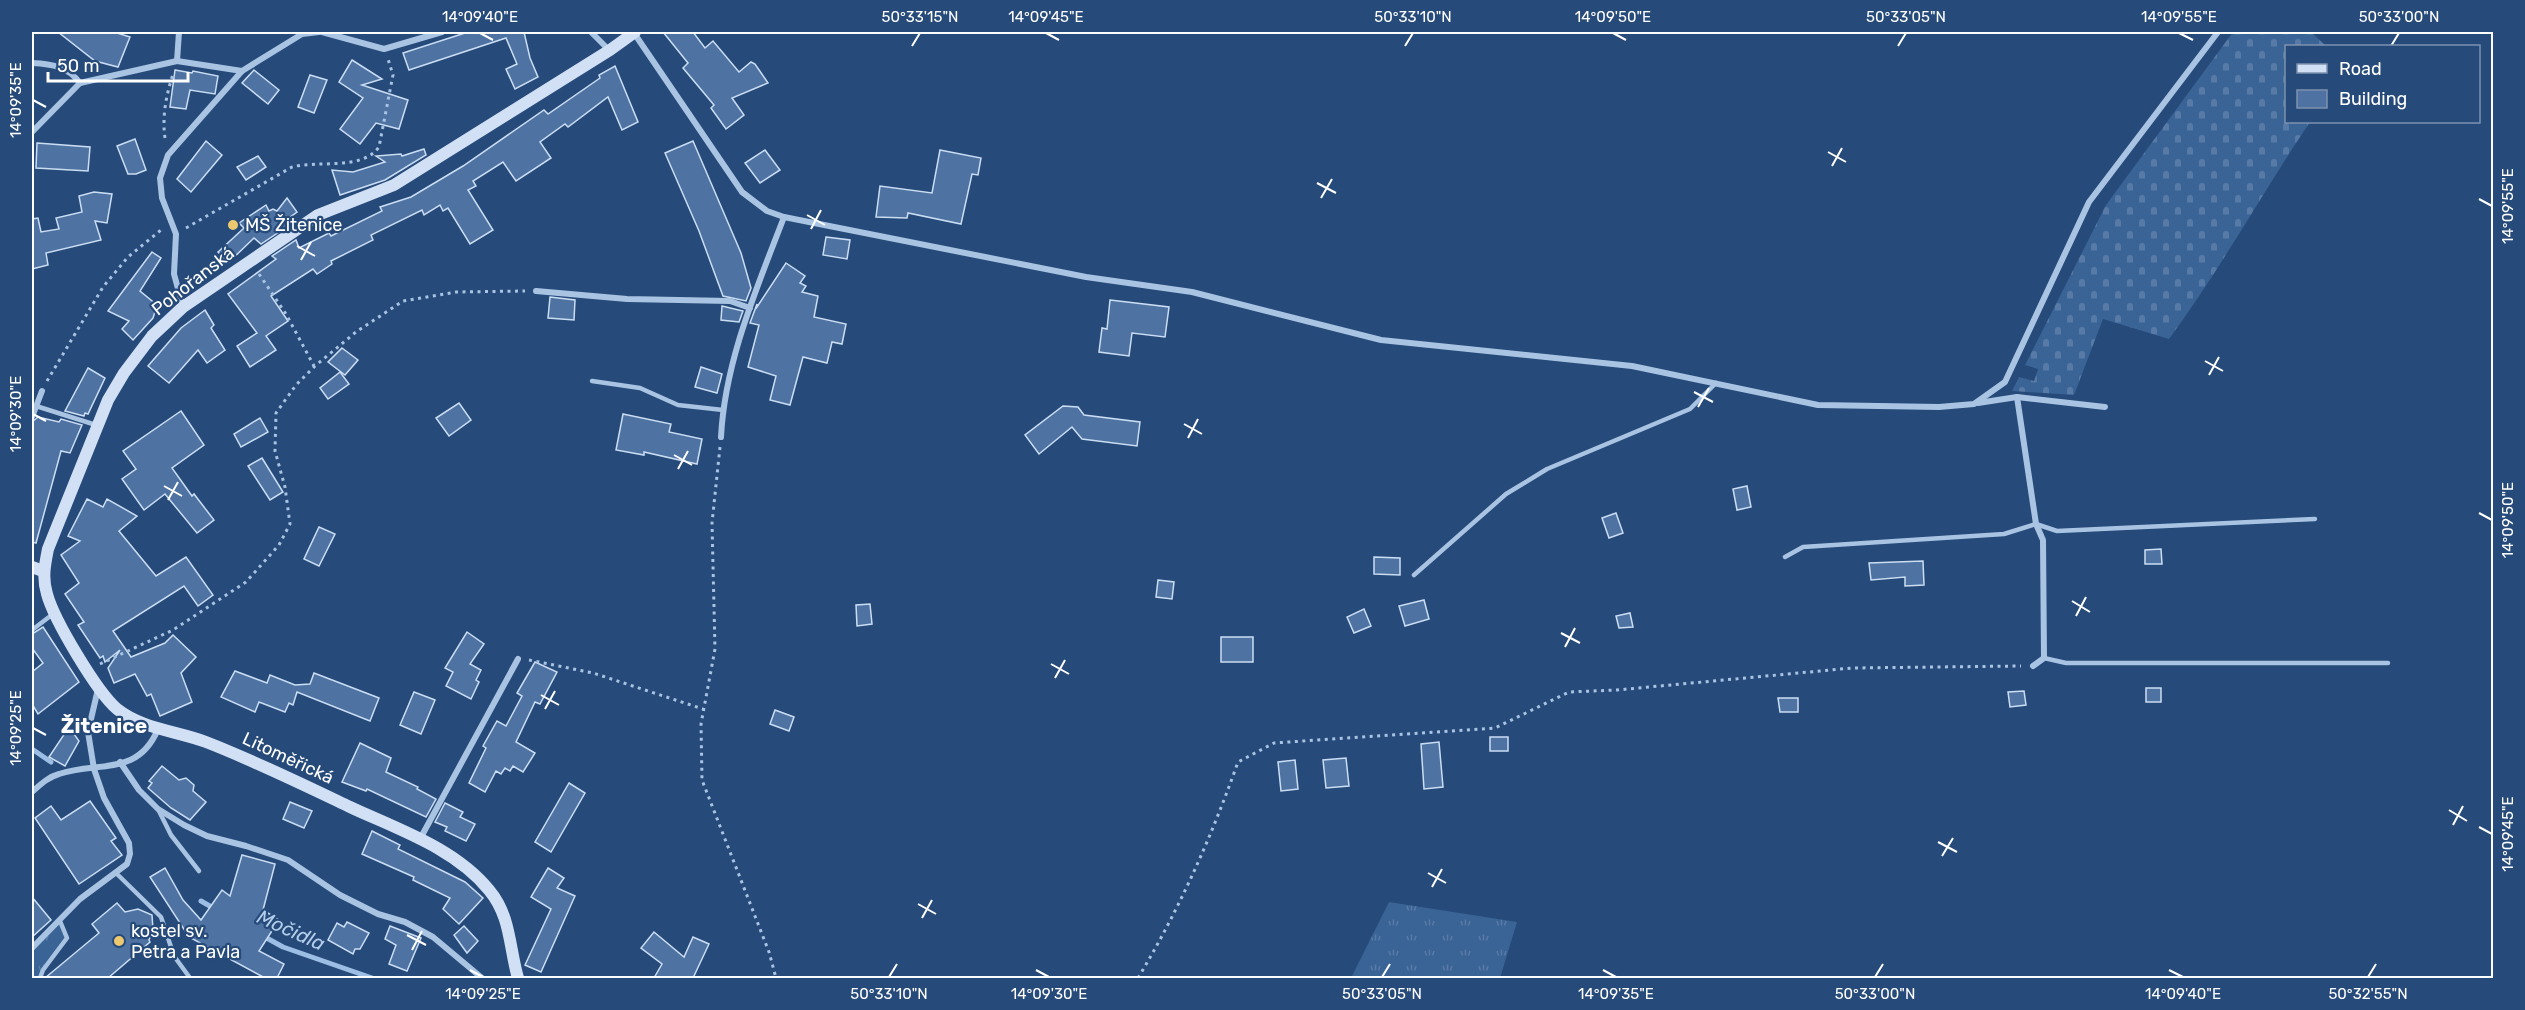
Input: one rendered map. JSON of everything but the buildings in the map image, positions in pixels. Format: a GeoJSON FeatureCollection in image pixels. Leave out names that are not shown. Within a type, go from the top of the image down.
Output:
{"type":"FeatureCollection","features":[{"type":"Feature","properties":{"kind":"street"},"geometry":{"type":"LineString","coordinates":[[177,61],[179,32]]}},
{"type":"Feature","properties":{"kind":"street"},"geometry":{"type":"LineString","coordinates":[[183,307],[174,274],[176,234],[162,198],[160,178],[168,155],[242,71],[302,34],[321,32],[384,49],[442,32]]}},
{"type":"Feature","properties":{"kind":"street"},"geometry":{"type":"LineString","coordinates":[[591,32],[610,50]]}},
{"type":"Feature","properties":{"kind":"street"},"geometry":{"type":"LineString","coordinates":[[635,32],[742,192],[767,211],[784,217],[1086,277],[1192,292],[1382,340],[1632,366],[1818,405],[1939,407],[2017,397],[2105,407]]}},
{"type":"Feature","properties":{"kind":"street","name":"Pohořanská"},"geometry":{"type":"LineString","coordinates":[[37,569],[48,549],[97,426],[124,373],[152,336],[183,307],[318,215],[394,185],[635,32]]}},
{"type":"Feature","properties":{"kind":"street"},"geometry":{"type":"LineString","coordinates":[[1974,404],[2005,382],[2089,202],[2218,32]]}},
{"type":"Feature","properties":{"kind":"street"},"geometry":{"type":"LineString","coordinates":[[32,132],[80,83],[177,61],[242,71]]}},
{"type":"Feature","properties":{"kind":"street"},"geometry":{"type":"LineString","coordinates":[[32,63],[55,64],[73,74],[80,83]]}},
{"type":"Feature","properties":{"kind":"street"},"geometry":{"type":"LineString","coordinates":[[721,437],[723,410],[732,367],[750,308],[784,217]]}},
{"type":"Feature","properties":{"kind":"street"},"geometry":{"type":"LineString","coordinates":[[536,291],[627,299],[730,301],[750,308]]}},
{"type":"Feature","properties":{"kind":"street"},"geometry":{"type":"LineString","coordinates":[[32,417],[42,391]]}},
{"type":"Feature","properties":{"kind":"street"},"geometry":{"type":"LineString","coordinates":[[2017,397],[2036,524],[2043,540],[2044,658],[2033,666]]}},
{"type":"Feature","properties":{"kind":"street","name":"Litoměřická"},"geometry":{"type":"LineString","coordinates":[[37,569],[55,612],[98,688],[117,709],[136,721],[203,741],[246,758],[420,840],[453,858],[487,887],[497,899],[505,914],[511,936],[511,952],[518,978]]}},
{"type":"Feature","properties":{"kind":"street"},"geometry":{"type":"LineString","coordinates":[[420,840],[518,659]]}},
{"type":"Feature","properties":{"kind":"street"},"geometry":{"type":"LineString","coordinates":[[32,948],[80,899],[127,864],[130,854],[129,843],[104,798],[94,769],[88,732],[98,688]]}},
{"type":"Feature","properties":{"kind":"street"},"geometry":{"type":"LineString","coordinates":[[32,792],[60,773],[94,769],[142,755],[152,744],[158,728]]}},
{"type":"Feature","properties":{"kind":"street"},"geometry":{"type":"LineString","coordinates":[[120,762],[139,790],[158,809],[207,836],[288,860],[340,895],[378,914],[405,921],[433,937],[482,978]]}},
{"type":"Feature","properties":{"kind":"lane"},"geometry":{"type":"LineString","coordinates":[[592,381],[640,388],[678,405],[723,410]]}},
{"type":"Feature","properties":{"kind":"lane"},"geometry":{"type":"LineString","coordinates":[[1414,575],[1506,494],[1547,469],[1690,409],[1716,383]]}},
{"type":"Feature","properties":{"kind":"lane"},"geometry":{"type":"LineString","coordinates":[[36,406],[97,426]]}},
{"type":"Feature","properties":{"kind":"lane"},"geometry":{"type":"LineString","coordinates":[[1785,557],[1803,547],[2004,534],[2036,524],[2057,531],[2315,519]]}},
{"type":"Feature","properties":{"kind":"lane"},"geometry":{"type":"LineString","coordinates":[[32,630],[55,612]]}},
{"type":"Feature","properties":{"kind":"lane"},"geometry":{"type":"LineString","coordinates":[[2044,658],[2066,663],[2388,663]]}},
{"type":"Feature","properties":{"kind":"lane"},"geometry":{"type":"LineString","coordinates":[[158,809],[171,835],[199,871]]}},
{"type":"Feature","properties":{"kind":"lane"},"geometry":{"type":"LineString","coordinates":[[116,873],[161,917],[174,956],[190,978]]}},
{"type":"Feature","properties":{"kind":"lane"},"geometry":{"type":"LineString","coordinates":[[40,978],[43,970],[68,938],[60,921]]}},
{"type":"Feature","properties":{"kind":"path"},"geometry":{"type":"LineString","coordinates":[[176,234],[292,167],[306,163],[321,165],[349,162],[375,153],[379,147],[393,75],[384,49]]}},
{"type":"Feature","properties":{"kind":"path"},"geometry":{"type":"LineString","coordinates":[[168,155],[163,124],[166,96],[177,61]]}},
{"type":"Feature","properties":{"kind":"path"},"geometry":{"type":"LineString","coordinates":[[42,391],[103,287],[128,257],[170,222]]}},
{"type":"Feature","properties":{"kind":"path"},"geometry":{"type":"LineString","coordinates":[[249,260],[286,314],[315,366]]}},
{"type":"Feature","properties":{"kind":"path"},"geometry":{"type":"LineString","coordinates":[[88,670],[172,630],[206,609],[246,582],[279,545],[290,524],[285,487],[275,451],[276,413],[296,385],[315,366],[356,332],[403,301],[456,292],[536,291]]}},
{"type":"Feature","properties":{"kind":"path"},"geometry":{"type":"LineString","coordinates":[[721,437],[712,524],[715,649],[703,709],[702,780],[769,952],[776,978]]}},
{"type":"Feature","properties":{"kind":"path"},"geometry":{"type":"LineString","coordinates":[[518,659],[593,673],[703,709]]}},
{"type":"Feature","properties":{"kind":"path"},"geometry":{"type":"LineString","coordinates":[[1138,978],[1184,895],[1215,825],[1238,762],[1274,743],[1495,728],[1569,692],[1617,690],[1852,668],[2033,666]]}},
{"type":"Feature","properties":{"kind":"green space"},"geometry":{"type":"Polygon","coordinates":[[[2233,32],[2311,32],[2325,45],[2285,45],[2285,123],[2309,123],[2206,286],[2169,339],[2103,319],[2074,395],[2012,391],[2019,377],[2034,381],[2038,369],[2025,365],[2106,205],[2233,32]]]}},
{"type":"Feature","properties":{"kind":"green space"},"geometry":{"type":"Polygon","coordinates":[[[1389,902],[1517,922],[1500,978],[1351,978],[1389,902]]]}},
{"type":"Feature","properties":{"kind":"green space"},"geometry":{"type":"Polygon","coordinates":[[[60,921],[67,938],[40,978],[32,978],[32,948],[60,921]]]}},
{"type":"Feature","properties":{"kind":"waterway","name":"Močidla"},"geometry":{"type":"LineString","coordinates":[[32,749],[51,762]]}},
{"type":"Feature","properties":{"kind":"waterway","name":"Močidla"},"geometry":{"type":"LineString","coordinates":[[201,901],[215,909]]}},
{"type":"Feature","properties":{"kind":"waterway","name":"Močidla"},"geometry":{"type":"LineString","coordinates":[[263,936],[283,947],[372,978]]}},
{"type":"Feature","properties":{"kind":"place","name":"MŠ Žitenice"},"geometry":{"type":"Point","coordinates":[233,225]}},
{"type":"Feature","properties":{"kind":"place","name":"kostel sv. Petra a Pavla"},"geometry":{"type":"Point","coordinates":[119,941]}},
{"type":"Feature","properties":{"kind":"district","name":"Žitenice"},"geometry":{"type":"Point","coordinates":[104,726]}}]}
